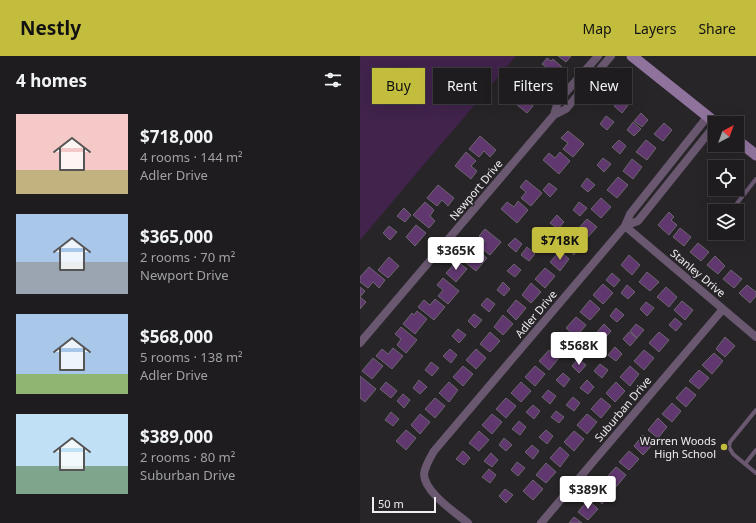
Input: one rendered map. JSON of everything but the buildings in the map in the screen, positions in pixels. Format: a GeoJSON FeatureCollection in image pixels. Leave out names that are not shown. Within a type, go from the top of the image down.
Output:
{"type":"FeatureCollection","features":[{"type":"Feature","properties":{"kind":"main road"},"geometry":{"type":"LineString","coordinates":[[632,56],[708,117]]}},
{"type":"Feature","properties":{"kind":"main road"},"geometry":{"type":"LineString","coordinates":[[744,146],[756,155]]}},
{"type":"Feature","properties":{"kind":"street"},"geometry":{"type":"LineString","coordinates":[[554,115],[558,101],[598,56]]}},
{"type":"Feature","properties":{"kind":"street","name":"Newport Drive"},"geometry":{"type":"LineString","coordinates":[[360,343],[554,115],[566,109],[611,56]]}},
{"type":"Feature","properties":{"kind":"street","name":"Adler Drive"},"geometry":{"type":"LineString","coordinates":[[468,523],[440,499],[427,483],[424,475],[429,460],[439,445],[625,226],[630,214],[708,127]]}},
{"type":"Feature","properties":{"kind":"street","name":"Stanley Drive"},"geometry":{"type":"LineString","coordinates":[[625,226],[756,337]]}},
{"type":"Feature","properties":{"kind":"street","name":"Suburban Drive"},"geometry":{"type":"LineString","coordinates":[[540,523],[723,309]]}},
{"type":"Feature","properties":{"kind":"lane"},"geometry":{"type":"LineString","coordinates":[[736,204],[756,179]]}},
{"type":"Feature","properties":{"kind":"lane"},"geometry":{"type":"LineString","coordinates":[[756,410],[728,446],[733,454],[756,473]]}},
{"type":"Feature","properties":{"kind":"lane"},"geometry":{"type":"LineString","coordinates":[[745,464],[756,450]]}},
{"type":"Feature","properties":{"kind":"shaded area"},"geometry":{"type":"Polygon","coordinates":[[[360,56],[516,56],[506,68],[499,68],[499,76],[491,85],[491,68],[433,68],[433,104],[475,104],[360,240],[360,56]]]}},
{"type":"Feature","properties":{"kind":"place","name":"Warren Woods High School"},"geometry":{"type":"Point","coordinates":[724,447]}}]}
